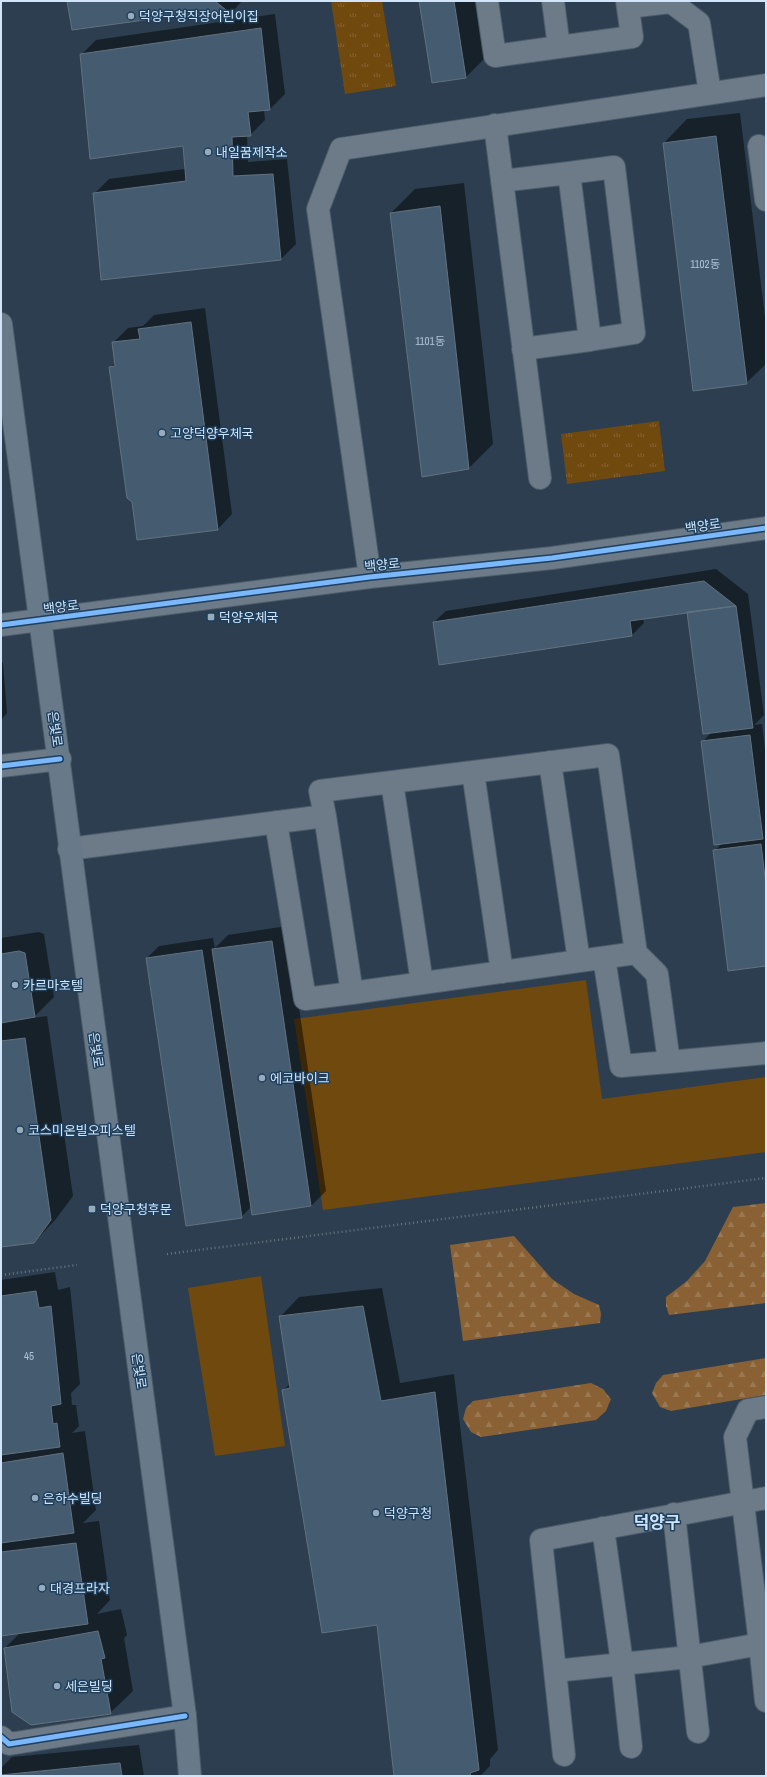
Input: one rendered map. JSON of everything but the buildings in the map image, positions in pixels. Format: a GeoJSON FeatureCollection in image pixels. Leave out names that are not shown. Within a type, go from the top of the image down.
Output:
{"type":"FeatureCollection","features":[{"type":"Feature","properties":{"kind":"main road","name":"은빛로"},"geometry":{"type":"LineString","coordinates":[[1,324],[40,621],[60,759],[69,849],[185,1716],[190,1776]]}},
{"type":"Feature","properties":{"kind":"street"},"geometry":{"type":"LineString","coordinates":[[487,1],[495,56],[632,37],[627,4],[671,2],[699,23],[710,93]]}},
{"type":"Feature","properties":{"kind":"street"},"geometry":{"type":"LineString","coordinates":[[553,1],[560,47]]}},
{"type":"Feature","properties":{"kind":"street"},"geometry":{"type":"LineString","coordinates":[[370,577],[318,209],[341,149],[766,85]]}},
{"type":"Feature","properties":{"kind":"street"},"geometry":{"type":"LineString","coordinates":[[495,125],[540,478]]}},
{"type":"Feature","properties":{"kind":"street"},"geometry":{"type":"LineString","coordinates":[[759,146],[766,200]]}},
{"type":"Feature","properties":{"kind":"street"},"geometry":{"type":"LineString","coordinates":[[502,181],[614,167],[634,333],[523,349]]}},
{"type":"Feature","properties":{"kind":"street"},"geometry":{"type":"LineString","coordinates":[[569,173],[590,340]]}},
{"type":"Feature","properties":{"kind":"street","name":"백양로"},"geometry":{"type":"LineString","coordinates":[[1,625],[370,577],[552,558],[766,528]]}},
{"type":"Feature","properties":{"kind":"street"},"geometry":{"type":"LineString","coordinates":[[352,993],[320,791],[608,754],[636,953],[657,974],[670,1062]]}},
{"type":"Feature","properties":{"kind":"street"},"geometry":{"type":"LineString","coordinates":[[1,766],[60,759]]}},
{"type":"Feature","properties":{"kind":"street"},"geometry":{"type":"LineString","coordinates":[[550,762],[579,961]]}},
{"type":"Feature","properties":{"kind":"street"},"geometry":{"type":"LineString","coordinates":[[473,772],[502,972]]}},
{"type":"Feature","properties":{"kind":"street"},"geometry":{"type":"LineString","coordinates":[[392,782],[422,983]]}},
{"type":"Feature","properties":{"kind":"street"},"geometry":{"type":"LineString","coordinates":[[69,849],[325,816]]}},
{"type":"Feature","properties":{"kind":"street"},"geometry":{"type":"LineString","coordinates":[[276,822],[305,999],[636,953]]}},
{"type":"Feature","properties":{"kind":"street"},"geometry":{"type":"LineString","coordinates":[[604,958],[621,1066],[766,1053]]}},
{"type":"Feature","properties":{"kind":"street"},"geometry":{"type":"LineString","coordinates":[[766,1407],[748,1410],[735,1437],[741,1502],[763,1639],[766,1701]]}},
{"type":"Feature","properties":{"kind":"street"},"geometry":{"type":"LineString","coordinates":[[564,1755],[541,1540],[766,1498]]}},
{"type":"Feature","properties":{"kind":"street"},"geometry":{"type":"LineString","coordinates":[[674,1514],[698,1732]]}},
{"type":"Feature","properties":{"kind":"street"},"geometry":{"type":"LineString","coordinates":[[603,1528],[622,1663],[631,1747]]}},
{"type":"Feature","properties":{"kind":"street"},"geometry":{"type":"LineString","coordinates":[[555,1671],[689,1657],[763,1639]]}},
{"type":"Feature","properties":{"kind":"street"},"geometry":{"type":"LineString","coordinates":[[1,1737],[9,1744],[185,1716]]}},
{"type":"Feature","properties":{"kind":"path"},"geometry":{"type":"LineString","coordinates":[[167,1254],[766,1178]]}},
{"type":"Feature","properties":{"kind":"path"},"geometry":{"type":"LineString","coordinates":[[1,1275],[77,1265]]}},
{"type":"Feature","properties":{"kind":"green space"},"geometry":{"type":"Polygon","coordinates":[[[331,1],[382,1],[396,86],[345,94],[331,1]]]}},
{"type":"Feature","properties":{"kind":"green space"},"geometry":{"type":"Polygon","coordinates":[[[659,421],[665,471],[567,484],[561,434],[659,421]]]}},
{"type":"Feature","properties":{"kind":"green space"},"geometry":{"type":"Polygon","coordinates":[[[586,980],[602,1099],[766,1077],[766,1152],[323,1210],[294,1019],[586,980]]]}},
{"type":"Feature","properties":{"kind":"green space"},"geometry":{"type":"Polygon","coordinates":[[[766,1203],[766,1303],[669,1315],[666,1306],[666,1297],[687,1281],[705,1261],[733,1207],[766,1203]]]}},
{"type":"Feature","properties":{"kind":"green space"},"geometry":{"type":"Polygon","coordinates":[[[514,1236],[552,1279],[574,1294],[599,1305],[601,1314],[600,1323],[463,1341],[450,1245],[514,1236]]]}},
{"type":"Feature","properties":{"kind":"green space"},"geometry":{"type":"Polygon","coordinates":[[[261,1276],[285,1446],[215,1456],[188,1288],[261,1276]]]}},
{"type":"Feature","properties":{"kind":"green space"},"geometry":{"type":"Polygon","coordinates":[[[766,1358],[766,1395],[671,1411],[660,1407],[652,1393],[656,1383],[663,1375],[766,1358]]]}},
{"type":"Feature","properties":{"kind":"green space"},"geometry":{"type":"Polygon","coordinates":[[[591,1383],[603,1389],[611,1399],[606,1411],[596,1420],[481,1437],[471,1432],[463,1419],[466,1408],[473,1401],[591,1383]]]}},
{"type":"Feature","properties":{"kind":"cycle path"},"geometry":{"type":"LineString","coordinates":[[1,625],[370,577],[552,558],[766,528]]}},
{"type":"Feature","properties":{"kind":"cycle path"},"geometry":{"type":"LineString","coordinates":[[1,766],[60,759]]}},
{"type":"Feature","properties":{"kind":"cycle path"},"geometry":{"type":"LineString","coordinates":[[1,1737],[9,1744],[185,1716]]}},
{"type":"Feature","properties":{"kind":"place","name":"덕양구청직장어린이집"},"geometry":{"type":"Point","coordinates":[131,16]}},
{"type":"Feature","properties":{"kind":"place","name":"내일꿈제작소"},"geometry":{"type":"Point","coordinates":[208,152]}},
{"type":"Feature","properties":{"kind":"place","name":"고양덕양우체국"},"geometry":{"type":"Point","coordinates":[162,433]}},
{"type":"Feature","properties":{"kind":"place","name":"덕양우체국"},"geometry":{"type":"Point","coordinates":[211,617]}},
{"type":"Feature","properties":{"kind":"place","name":"카르마호텔"},"geometry":{"type":"Point","coordinates":[15,985]}},
{"type":"Feature","properties":{"kind":"place","name":"에코바이크"},"geometry":{"type":"Point","coordinates":[262,1078]}},
{"type":"Feature","properties":{"kind":"place","name":"코스미온빌오피스텔"},"geometry":{"type":"Point","coordinates":[20,1130]}},
{"type":"Feature","properties":{"kind":"place","name":"덕양구청후문"},"geometry":{"type":"Point","coordinates":[92,1209]}},
{"type":"Feature","properties":{"kind":"place","name":"은하수빌딩"},"geometry":{"type":"Point","coordinates":[35,1498]}},
{"type":"Feature","properties":{"kind":"place","name":"덕양구청"},"geometry":{"type":"Point","coordinates":[376,1513]}},
{"type":"Feature","properties":{"kind":"place","name":"대경프라자"},"geometry":{"type":"Point","coordinates":[42,1588]}},
{"type":"Feature","properties":{"kind":"place","name":"세은빌딩"},"geometry":{"type":"Point","coordinates":[57,1686]}},
{"type":"Feature","properties":{"kind":"district","name":"덕양구"},"geometry":{"type":"Point","coordinates":[657,1521]}}]}
